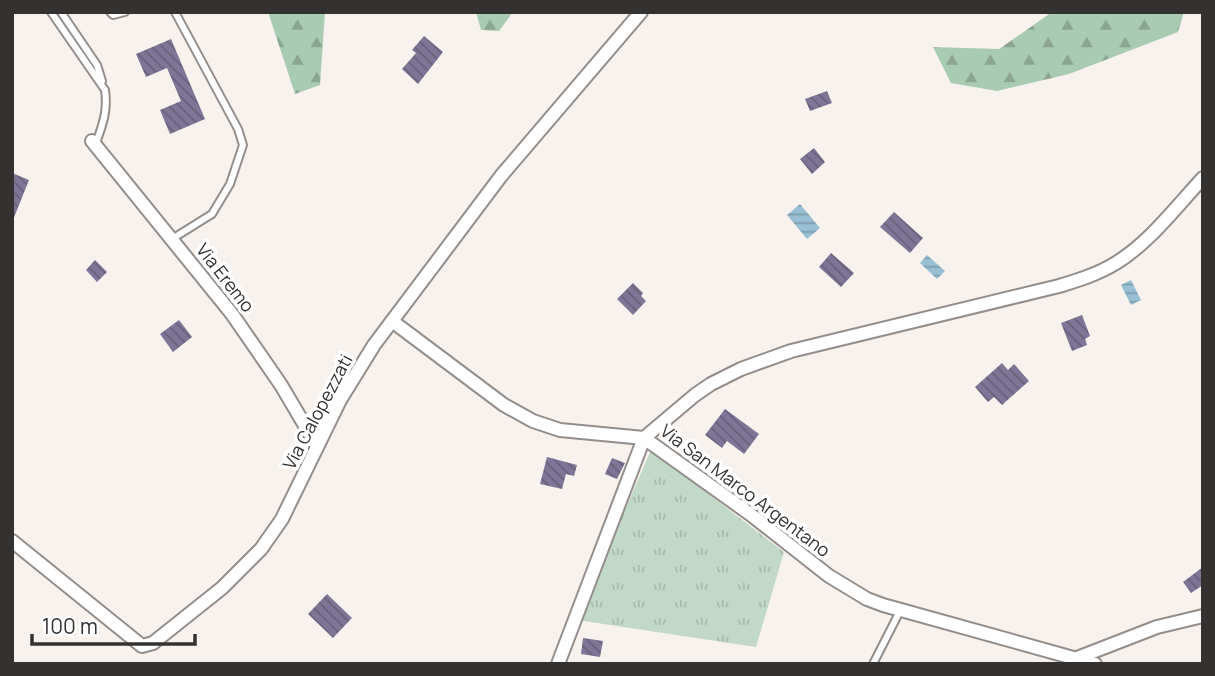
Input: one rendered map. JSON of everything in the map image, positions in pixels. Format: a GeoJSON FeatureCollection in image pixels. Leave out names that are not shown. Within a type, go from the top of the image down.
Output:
{"type":"FeatureCollection","features":[{"type":"Feature","properties":{"kind":"street","name":"Via Calopezzati"},"geometry":{"type":"LineString","coordinates":[[12,541],[135,643],[148,646],[222,588],[261,549],[285,513],[351,381],[392,321],[501,176],[641,12]]}},
{"type":"Feature","properties":{"kind":"street","name":"Via Eremo"},"geometry":{"type":"LineString","coordinates":[[94,143],[232,314],[281,386],[317,446]]}},
{"type":"Feature","properties":{"kind":"street"},"geometry":{"type":"LineString","coordinates":[[558,664],[644,438],[710,384],[761,361],[828,341],[1059,286],[1101,271],[1127,256],[1144,241],[1203,178]]}},
{"type":"Feature","properties":{"kind":"street","name":"Via San Marco Argentano"},"geometry":{"type":"LineString","coordinates":[[392,321],[504,405],[533,421],[560,430],[644,438],[750,514],[829,576],[867,599],[1094,664]]}},
{"type":"Feature","properties":{"kind":"street"},"geometry":{"type":"LineString","coordinates":[[1077,661],[1157,627],[1203,616]]}},
{"type":"Feature","properties":{"kind":"lane"},"geometry":{"type":"LineString","coordinates":[[51,12],[105,90]]}},
{"type":"Feature","properties":{"kind":"lane"},"geometry":{"type":"LineString","coordinates":[[61,12],[97,65],[105,90],[106,117],[94,143]]}},
{"type":"Feature","properties":{"kind":"lane"},"geometry":{"type":"LineString","coordinates":[[110,12],[113,15],[125,12]]}},
{"type":"Feature","properties":{"kind":"lane"},"geometry":{"type":"LineString","coordinates":[[172,239],[212,214],[230,184],[243,145],[238,129],[176,12]]}},
{"type":"Feature","properties":{"kind":"lane"},"geometry":{"type":"LineString","coordinates":[[873,664],[901,609]]}},
{"type":"Feature","properties":{"kind":"green space"},"geometry":{"type":"Polygon","coordinates":[[[268,12],[325,12],[320,85],[295,94],[268,12]]]}},
{"type":"Feature","properties":{"kind":"green space"},"geometry":{"type":"Polygon","coordinates":[[[476,12],[513,12],[499,31],[481,30],[476,12]]]}},
{"type":"Feature","properties":{"kind":"green space"},"geometry":{"type":"Polygon","coordinates":[[[1052,12],[1184,12],[1178,32],[1069,74],[997,91],[951,83],[933,47],[999,49],[1052,12]]]}},
{"type":"Feature","properties":{"kind":"green space"},"geometry":{"type":"Polygon","coordinates":[[[651,450],[784,552],[756,647],[577,620],[651,450]]]}},
{"type":"Feature","properties":{"kind":"water"},"geometry":{"type":"Polygon","coordinates":[[[800,204],[820,228],[807,239],[787,215],[800,204]]]}},
{"type":"Feature","properties":{"kind":"water"},"geometry":{"type":"Polygon","coordinates":[[[927,255],[945,271],[937,279],[920,263],[927,255]]]}},
{"type":"Feature","properties":{"kind":"water"},"geometry":{"type":"Polygon","coordinates":[[[1131,280],[1141,300],[1131,305],[1121,285],[1131,280]]]}},
{"type":"Feature","properties":{"kind":"building"},"geometry":{"type":"Polygon","coordinates":[[[424,36],[443,52],[418,84],[402,69],[416,53],[412,50],[424,36]]]}},
{"type":"Feature","properties":{"kind":"building"},"geometry":{"type":"Polygon","coordinates":[[[171,39],[205,119],[170,134],[160,110],[181,101],[167,68],[146,77],[136,54],[171,39]]]}},
{"type":"Feature","properties":{"kind":"building"},"geometry":{"type":"Polygon","coordinates":[[[827,91],[832,103],[810,111],[805,99],[827,91]]]}},
{"type":"Feature","properties":{"kind":"building"},"geometry":{"type":"Polygon","coordinates":[[[814,148],[825,162],[812,174],[800,159],[814,148]]]}},
{"type":"Feature","properties":{"kind":"building"},"geometry":{"type":"Polygon","coordinates":[[[12,173],[29,180],[13,220],[12,220],[12,173]]]}},
{"type":"Feature","properties":{"kind":"building"},"geometry":{"type":"Polygon","coordinates":[[[894,212],[923,238],[910,253],[880,227],[894,212]]]}},
{"type":"Feature","properties":{"kind":"building"},"geometry":{"type":"Polygon","coordinates":[[[831,253],[854,273],[841,287],[819,267],[831,253]]]}},
{"type":"Feature","properties":{"kind":"building"},"geometry":{"type":"Polygon","coordinates":[[[95,260],[107,272],[97,282],[86,270],[95,260]]]}},
{"type":"Feature","properties":{"kind":"building"},"geometry":{"type":"Polygon","coordinates":[[[633,283],[643,293],[641,296],[646,301],[633,315],[617,299],[633,283]]]}},
{"type":"Feature","properties":{"kind":"building"},"geometry":{"type":"Polygon","coordinates":[[[1082,315],[1090,336],[1085,339],[1087,345],[1072,351],[1061,323],[1082,315]]]}},
{"type":"Feature","properties":{"kind":"building"},"geometry":{"type":"Polygon","coordinates":[[[179,320],[192,337],[173,352],[160,334],[179,320]]]}},
{"type":"Feature","properties":{"kind":"building"},"geometry":{"type":"Polygon","coordinates":[[[1002,363],[1008,370],[1014,364],[1029,381],[1002,405],[994,397],[988,402],[975,387],[1002,363]]]}},
{"type":"Feature","properties":{"kind":"building"},"geometry":{"type":"Polygon","coordinates":[[[725,409],[759,434],[744,454],[727,441],[722,448],[705,435],[725,409]]]}},
{"type":"Feature","properties":{"kind":"building"},"geometry":{"type":"Polygon","coordinates":[[[547,457],[577,465],[574,476],[566,474],[562,489],[540,484],[547,457]]]}},
{"type":"Feature","properties":{"kind":"building"},"geometry":{"type":"Polygon","coordinates":[[[612,458],[625,463],[617,479],[605,474],[612,458]]]}},
{"type":"Feature","properties":{"kind":"building"},"geometry":{"type":"Polygon","coordinates":[[[1203,567],[1203,585],[1191,593],[1183,582],[1203,567]]]}},
{"type":"Feature","properties":{"kind":"building"},"geometry":{"type":"Polygon","coordinates":[[[327,594],[352,618],[333,638],[308,614],[327,594]]]}},
{"type":"Feature","properties":{"kind":"building"},"geometry":{"type":"Polygon","coordinates":[[[583,638],[603,641],[600,657],[581,654],[583,638]]]}}]}
